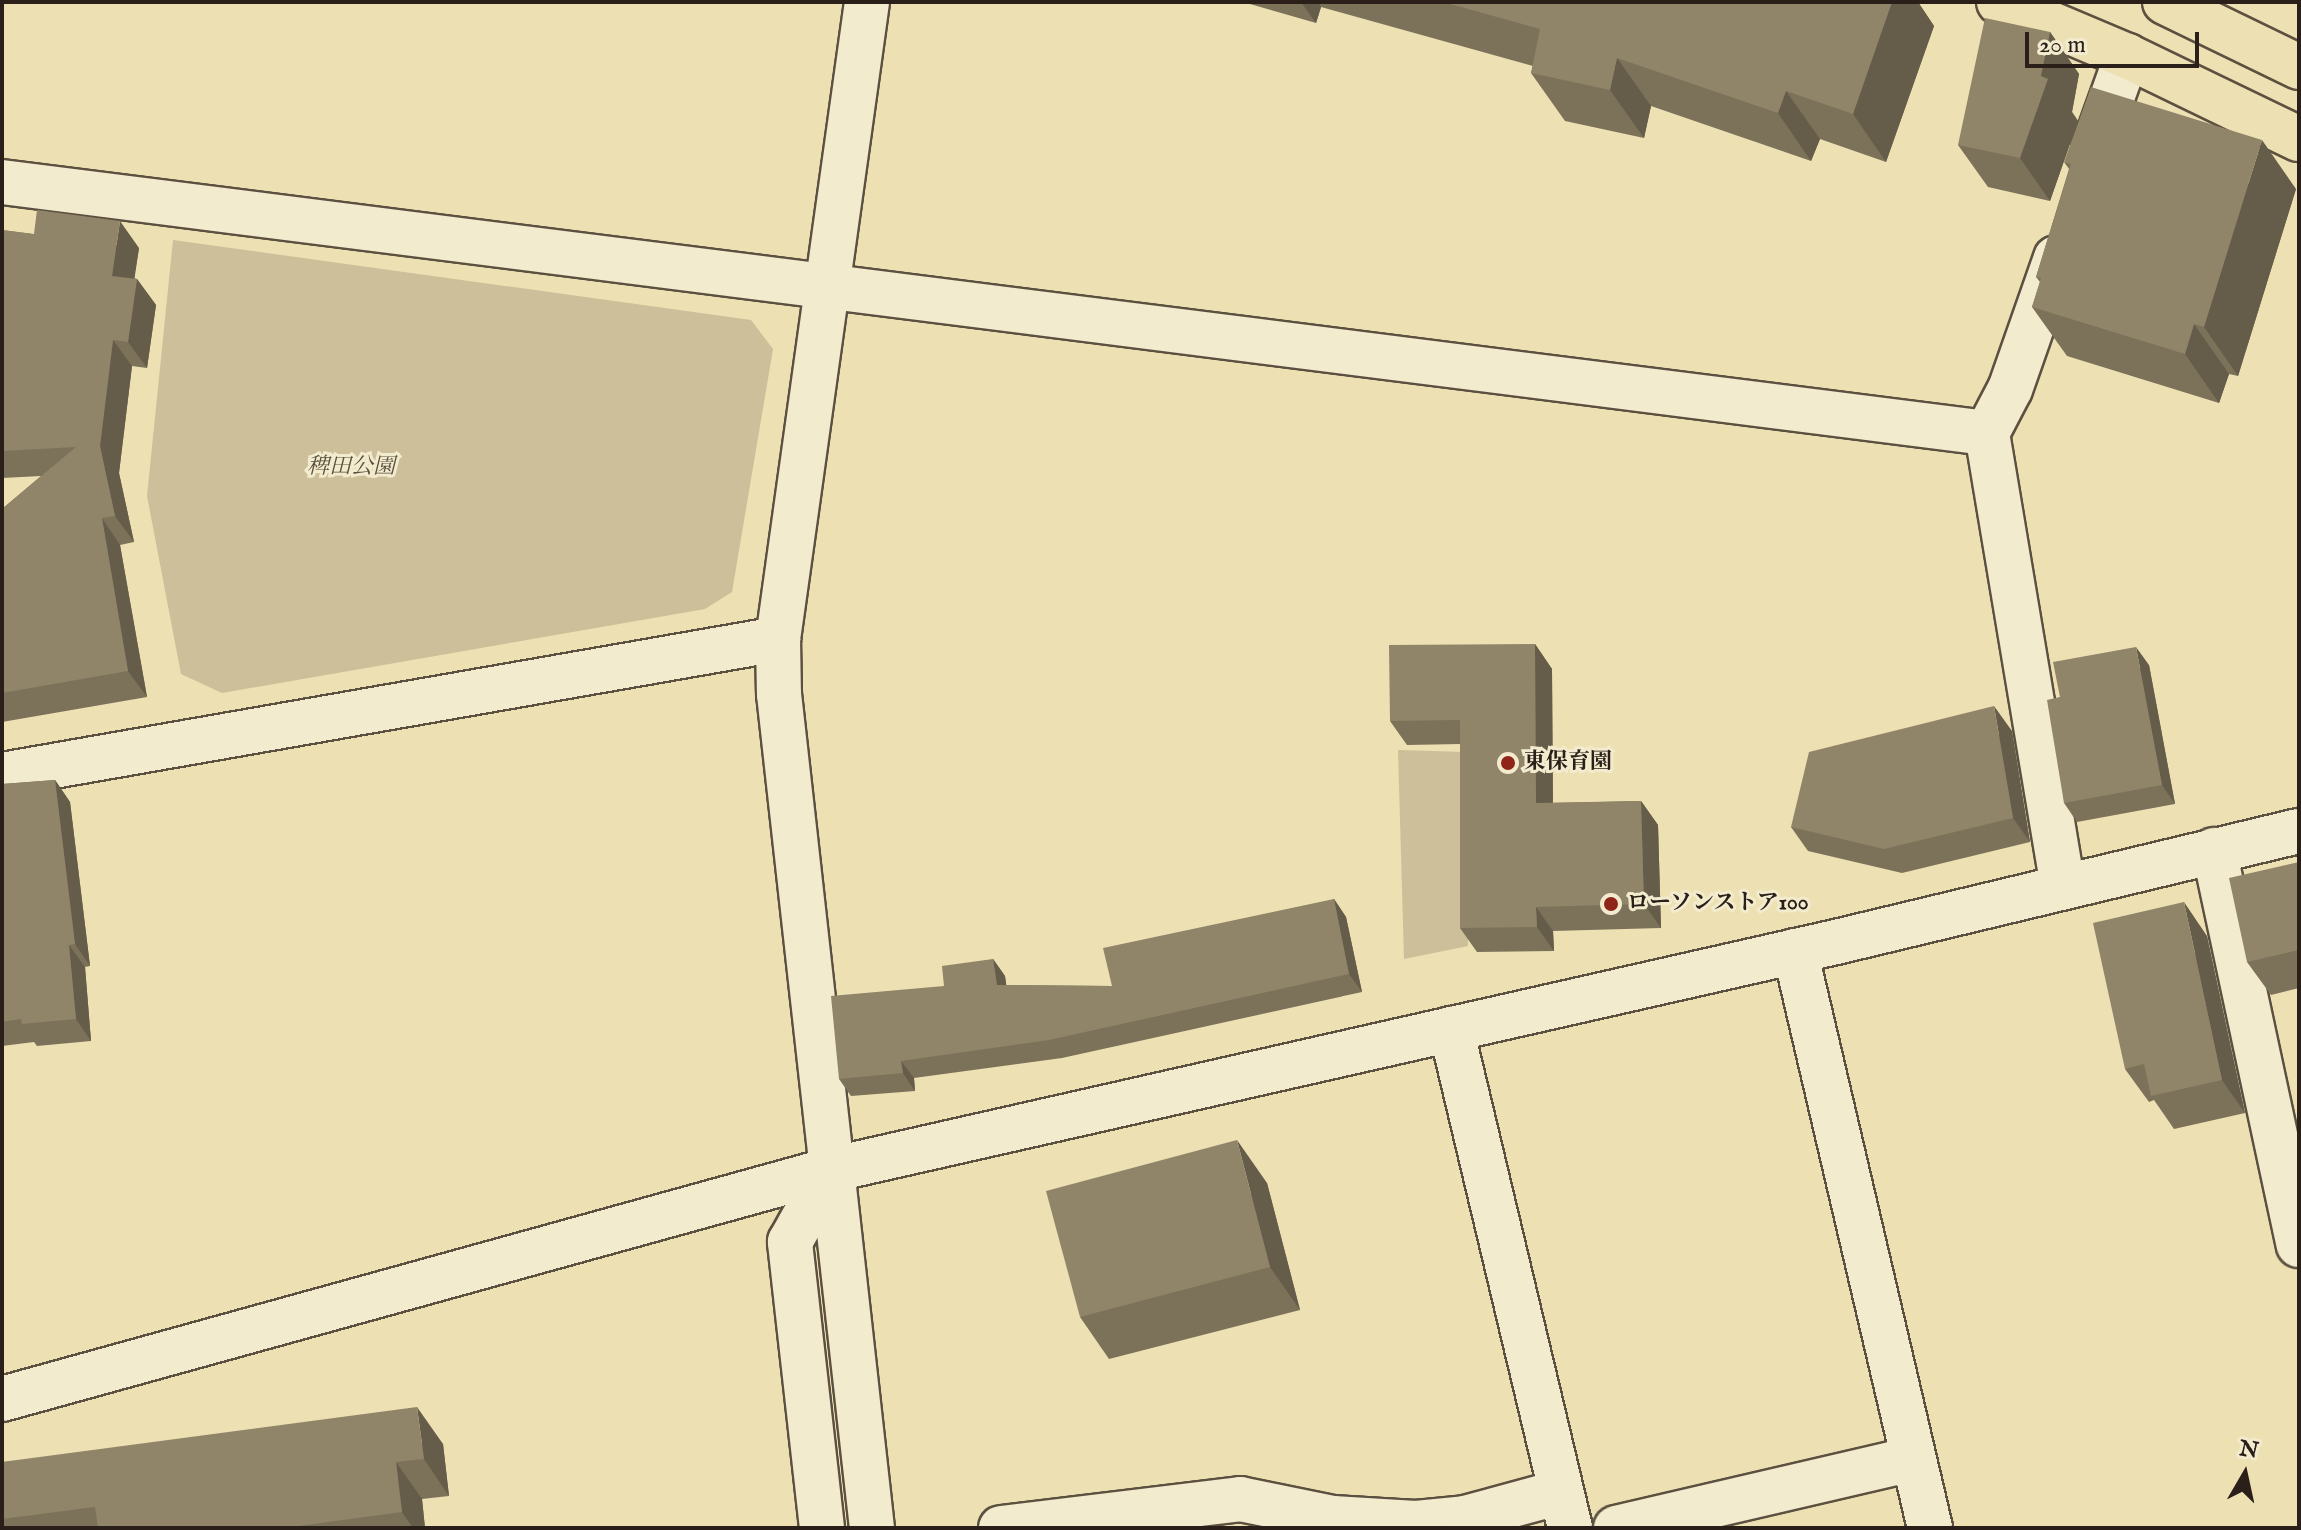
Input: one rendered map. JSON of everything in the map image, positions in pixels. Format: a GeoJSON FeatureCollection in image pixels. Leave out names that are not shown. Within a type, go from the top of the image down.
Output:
{"type":"FeatureCollection","features":[{"type":"Feature","properties":{"kind":"main road"},"geometry":{"type":"LineString","coordinates":[[1999,2],[2127,56],[2299,139]]}},
{"type":"Feature","properties":{"kind":"main road"},"geometry":{"type":"LineString","coordinates":[[2165,2],[2299,67]]}},
{"type":"Feature","properties":{"kind":"street"},"geometry":{"type":"LineString","coordinates":[[867,2],[778,639],[779,694],[872,1528]]}},
{"type":"Feature","properties":{"kind":"street"},"geometry":{"type":"LineString","coordinates":[[2083,181],[2127,56]]}},
{"type":"Feature","properties":{"kind":"street"},"geometry":{"type":"LineString","coordinates":[[2,182],[829,284],[1987,433]]}},
{"type":"Feature","properties":{"kind":"street"},"geometry":{"type":"LineString","coordinates":[[2063,887],[1987,433],[2010,389],[2068,225]]}},
{"type":"Feature","properties":{"kind":"street"},"geometry":{"type":"LineString","coordinates":[[2,775],[778,639]]}},
{"type":"Feature","properties":{"kind":"street"},"geometry":{"type":"LineString","coordinates":[[2,1399],[830,1170],[1795,951],[2299,831]]}},
{"type":"Feature","properties":{"kind":"street"},"geometry":{"type":"LineString","coordinates":[[2214,850],[2299,1245]]}},
{"type":"Feature","properties":{"kind":"street"},"geometry":{"type":"LineString","coordinates":[[1795,951],[1930,1528]]}},
{"type":"Feature","properties":{"kind":"street"},"geometry":{"type":"LineString","coordinates":[[1001,1528],[1240,1499],[1333,1518],[1416,1523],[1566,1510],[1451,1029]]}},
{"type":"Feature","properties":{"kind":"street"},"geometry":{"type":"LineString","coordinates":[[822,1528],[790,1242],[830,1170]]}},
{"type":"Feature","properties":{"kind":"street"},"geometry":{"type":"LineString","coordinates":[[1616,1528],[1913,1459]]}},
{"type":"Feature","properties":{"kind":"green space","name":"稗田公園"},"geometry":{"type":"Polygon","coordinates":[[[173,240],[751,320],[773,349],[732,592],[705,609],[222,693],[181,674],[147,496],[173,240]]]}},
{"type":"Feature","properties":{"kind":"green space"},"geometry":{"type":"Polygon","coordinates":[[[1398,750],[1465,752],[1468,946],[1404,959],[1398,750]]]}},
{"type":"Feature","properties":{"kind":"building"},"geometry":{"type":"Polygon","coordinates":[[[1443,2],[1892,2],[1853,114],[1786,91],[1778,113],[1617,58],[1610,90],[1531,73],[1540,29],[1443,2]]]}},
{"type":"Feature","properties":{"kind":"building"},"geometry":{"type":"Polygon","coordinates":[[[1985,18],[2050,32],[2041,76],[2048,79],[2020,158],[1958,145],[1985,18]]]}},
{"type":"Feature","properties":{"kind":"building"},"geometry":{"type":"Polygon","coordinates":[[[2091,87],[2262,140],[2204,327],[2194,324],[2185,354],[2032,307],[2041,278],[2036,277],[2071,164],[2064,162],[2091,87]]]}},
{"type":"Feature","properties":{"kind":"building"},"geometry":{"type":"Polygon","coordinates":[[[37,210],[120,221],[112,276],[137,279],[128,342],[113,340],[100,446],[115,516],[102,518],[128,671],[2,693],[2,509],[76,447],[2,451],[2,230],[34,234],[37,210]]]}},
{"type":"Feature","properties":{"kind":"building"},"geometry":{"type":"Polygon","coordinates":[[[1535,644],[1536,803],[1641,801],[1644,904],[1536,907],[1537,927],[1460,928],[1460,720],[1390,721],[1389,645],[1535,644]]]}},
{"type":"Feature","properties":{"kind":"building"},"geometry":{"type":"Polygon","coordinates":[[[2136,647],[2162,785],[2064,803],[2047,700],[2060,697],[2053,662],[2136,647]]]}},
{"type":"Feature","properties":{"kind":"building"},"geometry":{"type":"Polygon","coordinates":[[[1994,706],[2013,818],[1884,849],[1791,827],[1809,752],[1994,706]]]}},
{"type":"Feature","properties":{"kind":"building"},"geometry":{"type":"Polygon","coordinates":[[[55,780],[75,944],[69,945],[76,1019],[22,1024],[21,1019],[2,1022],[2,784],[55,780]]]}},
{"type":"Feature","properties":{"kind":"building"},"geometry":{"type":"Polygon","coordinates":[[[2299,862],[2299,950],[2247,962],[2229,878],[2299,862]]]}},
{"type":"Feature","properties":{"kind":"building"},"geometry":{"type":"Polygon","coordinates":[[[1334,899],[1349,974],[1049,1040],[901,1061],[903,1073],[839,1079],[831,996],[944,986],[942,966],[993,959],[997,985],[1112,986],[1103,948],[1334,899]]]}},
{"type":"Feature","properties":{"kind":"building"},"geometry":{"type":"Polygon","coordinates":[[[2184,902],[2222,1080],[2151,1096],[2144,1064],[2125,1069],[2093,923],[2184,902]]]}},
{"type":"Feature","properties":{"kind":"building"},"geometry":{"type":"Polygon","coordinates":[[[1237,1140],[1270,1267],[1080,1317],[1046,1191],[1237,1140]]]}},
{"type":"Feature","properties":{"kind":"building"},"geometry":{"type":"Polygon","coordinates":[[[417,1407],[424,1459],[396,1462],[402,1512],[284,1528],[98,1528],[95,1507],[2,1519],[2,1462],[417,1407]]]}},
{"type":"Feature","properties":{"kind":"place","name":"東保育園"},"geometry":{"type":"Point","coordinates":[1508,763]}},
{"type":"Feature","properties":{"kind":"place","name":"ローソンストア100"},"geometry":{"type":"Point","coordinates":[1611,904]}}]}
